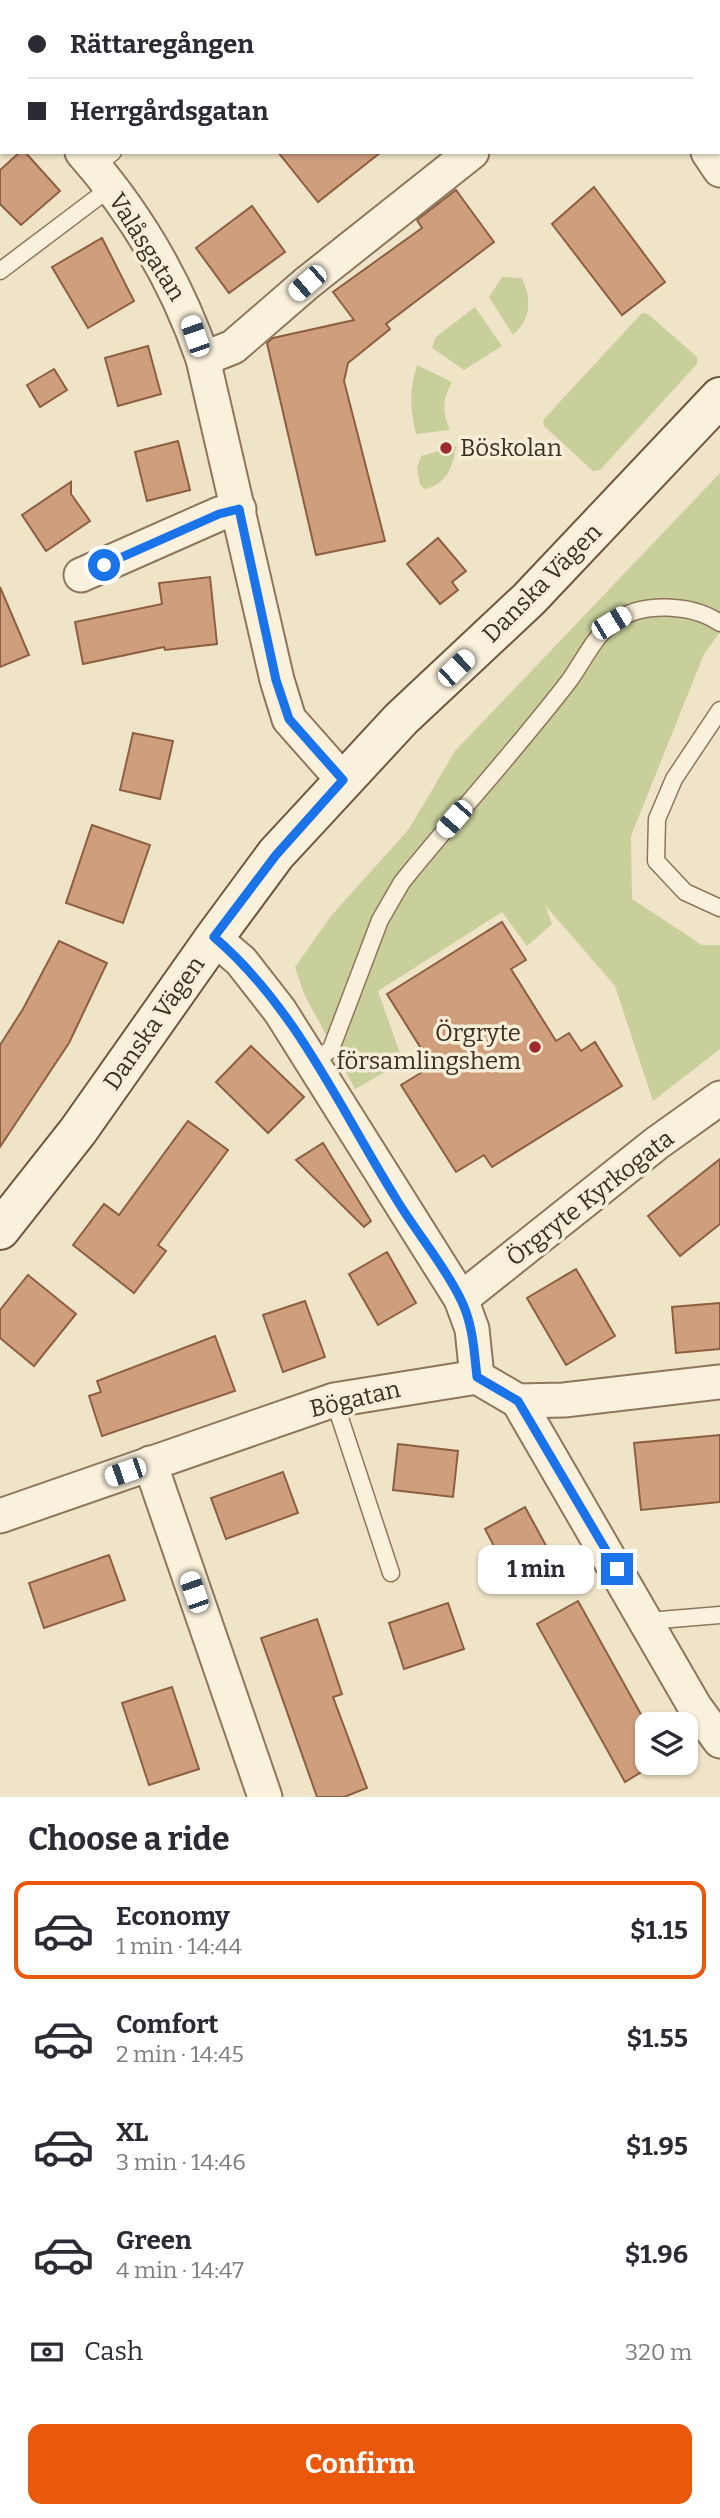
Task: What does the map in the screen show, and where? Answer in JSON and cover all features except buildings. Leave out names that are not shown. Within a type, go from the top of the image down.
[{"type":"street","points":[[203,359],[233,347],[307,283],[469,154]]},
{"type":"street","points":[[709,154],[720,170]]},
{"type":"street","name":"Valåsgatan","points":[[100,165],[177,291],[203,359],[276,680],[289,719],[343,780]]},
{"type":"street","name":"Danska Vägen","points":[[0,1230],[78,1130],[214,937],[276,855],[401,719],[529,599],[720,397]]},
{"type":"street","points":[[81,575],[219,514],[239,509]]},
{"type":"street","points":[[214,937],[257,978],[315,1061],[395,1198],[461,1299],[472,1329],[477,1377],[518,1401],[648,1621],[703,1703],[720,1741]]},
{"type":"street","name":"Örgryte Kyrkogata","points":[[461,1299],[657,1143],[720,1098]]},
{"type":"street","name":"Bögatan","points":[[0,1516],[334,1400],[477,1377]]},
{"type":"street","points":[[518,1401],[564,1400],[720,1382]]},
{"type":"street","points":[[150,1463],[265,1797]]},
{"type":"lane","points":[[0,271],[100,165]]},
{"type":"lane","points":[[315,1061],[331,1049],[380,920],[402,882],[569,680],[604,631],[625,615],[649,610],[689,609],[720,622]]},
{"type":"lane","points":[[720,710],[674,779],[657,819],[656,861],[685,892],[720,908]]},
{"type":"lane","points":[[334,1400],[391,1573]]},
{"type":"lane","points":[[648,1621],[720,1615]]},
{"type":"green space","points":[[502,277],[522,278],[527,294],[526,316],[513,335],[489,297]]},
{"type":"green space","points":[[475,307],[502,346],[464,370],[432,348],[436,337]]},
{"type":"green space","points":[[642,313],[648,314],[697,357],[697,364],[600,470],[593,471],[544,426],[543,420]]},
{"type":"green space","points":[[417,365],[452,382],[444,406],[450,430],[416,434],[411,399]]},
{"type":"green space","points":[[456,446],[451,467],[444,478],[433,487],[425,489],[420,485],[417,468],[421,456]]},
{"type":"green space","points":[[720,473],[720,632],[704,654],[631,836],[632,899],[702,945],[720,945],[720,1049],[653,1101],[615,986],[545,905],[552,924],[527,946],[502,912],[378,991],[403,1062],[355,1089],[304,994],[295,967],[331,916],[409,829],[455,751]]},
{"type":"place","name":"Böskolan","points":[[446,448]]},
{"type":"place","name":"Örgryte församlingshem","points":[[535,1047]]},
{"type":"route","points":[[104,565],[219,514],[239,509],[276,680],[289,719],[343,780],[276,855],[214,937],[257,978],[315,1061],[395,1198],[461,1299],[472,1329],[477,1377],[518,1401],[617,1569]]}]
